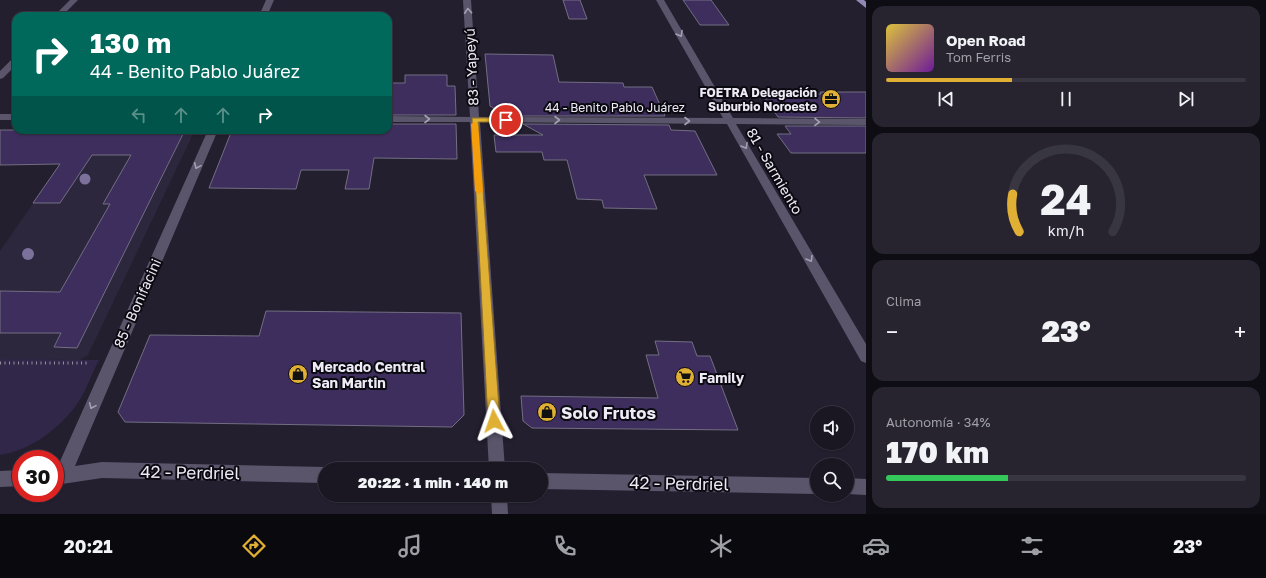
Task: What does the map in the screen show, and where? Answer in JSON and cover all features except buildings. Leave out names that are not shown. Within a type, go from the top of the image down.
[{"type":"main road","points":[[860,0],[866,6]]},
{"type":"street","points":[[62,12],[74,0]]},
{"type":"street","points":[[265,12],[270,0]]},
{"type":"street","name":"83 - Yapeyú","points":[[467,0],[497,462]]},
{"type":"street","name":"81 - Sarmiento","points":[[660,0],[866,357]]},
{"type":"street","points":[[0,76],[12,64]]},
{"type":"street","points":[[0,117],[12,117]]},
{"type":"street","name":"44 - Benito Pablo Juárez","points":[[392,119],[866,122]]},
{"type":"street","name":"85 - Bonifacini","points":[[64,463],[211,134]]},
{"type":"street","name":"42 - Perdriel","points":[[64,475],[102,470],[318,475]]},
{"type":"street","points":[[0,479],[12,478]]},
{"type":"street","name":"42 - Perdriel","points":[[548,481],[810,486]]},
{"type":"street","points":[[854,486],[866,487]]},
{"type":"street","points":[[499,502],[500,514]]},
{"type":"path","points":[[0,363],[90,364]]},
{"type":"shaded area","points":[[81,134],[193,134],[88,355],[80,360],[0,359],[0,251]]},
{"type":"shaded area","points":[[0,359],[99,360],[79,402],[60,424],[32,444],[18,450],[12,450],[11,453],[0,455]]},
{"type":"slow traffic","points":[[475,124],[479,191]]},
{"type":"place","name":"FOETRA Delegación Suburbio Noroeste","points":[[831,99]]},
{"type":"place","name":"Mercado Central San Martin","points":[[298,374]]},
{"type":"place","name":"Family","points":[[685,377]]},
{"type":"place","name":"Solo Frutos","points":[[547,412]]},
{"type":"route","points":[[494,421],[474,120],[506,120]]}]
